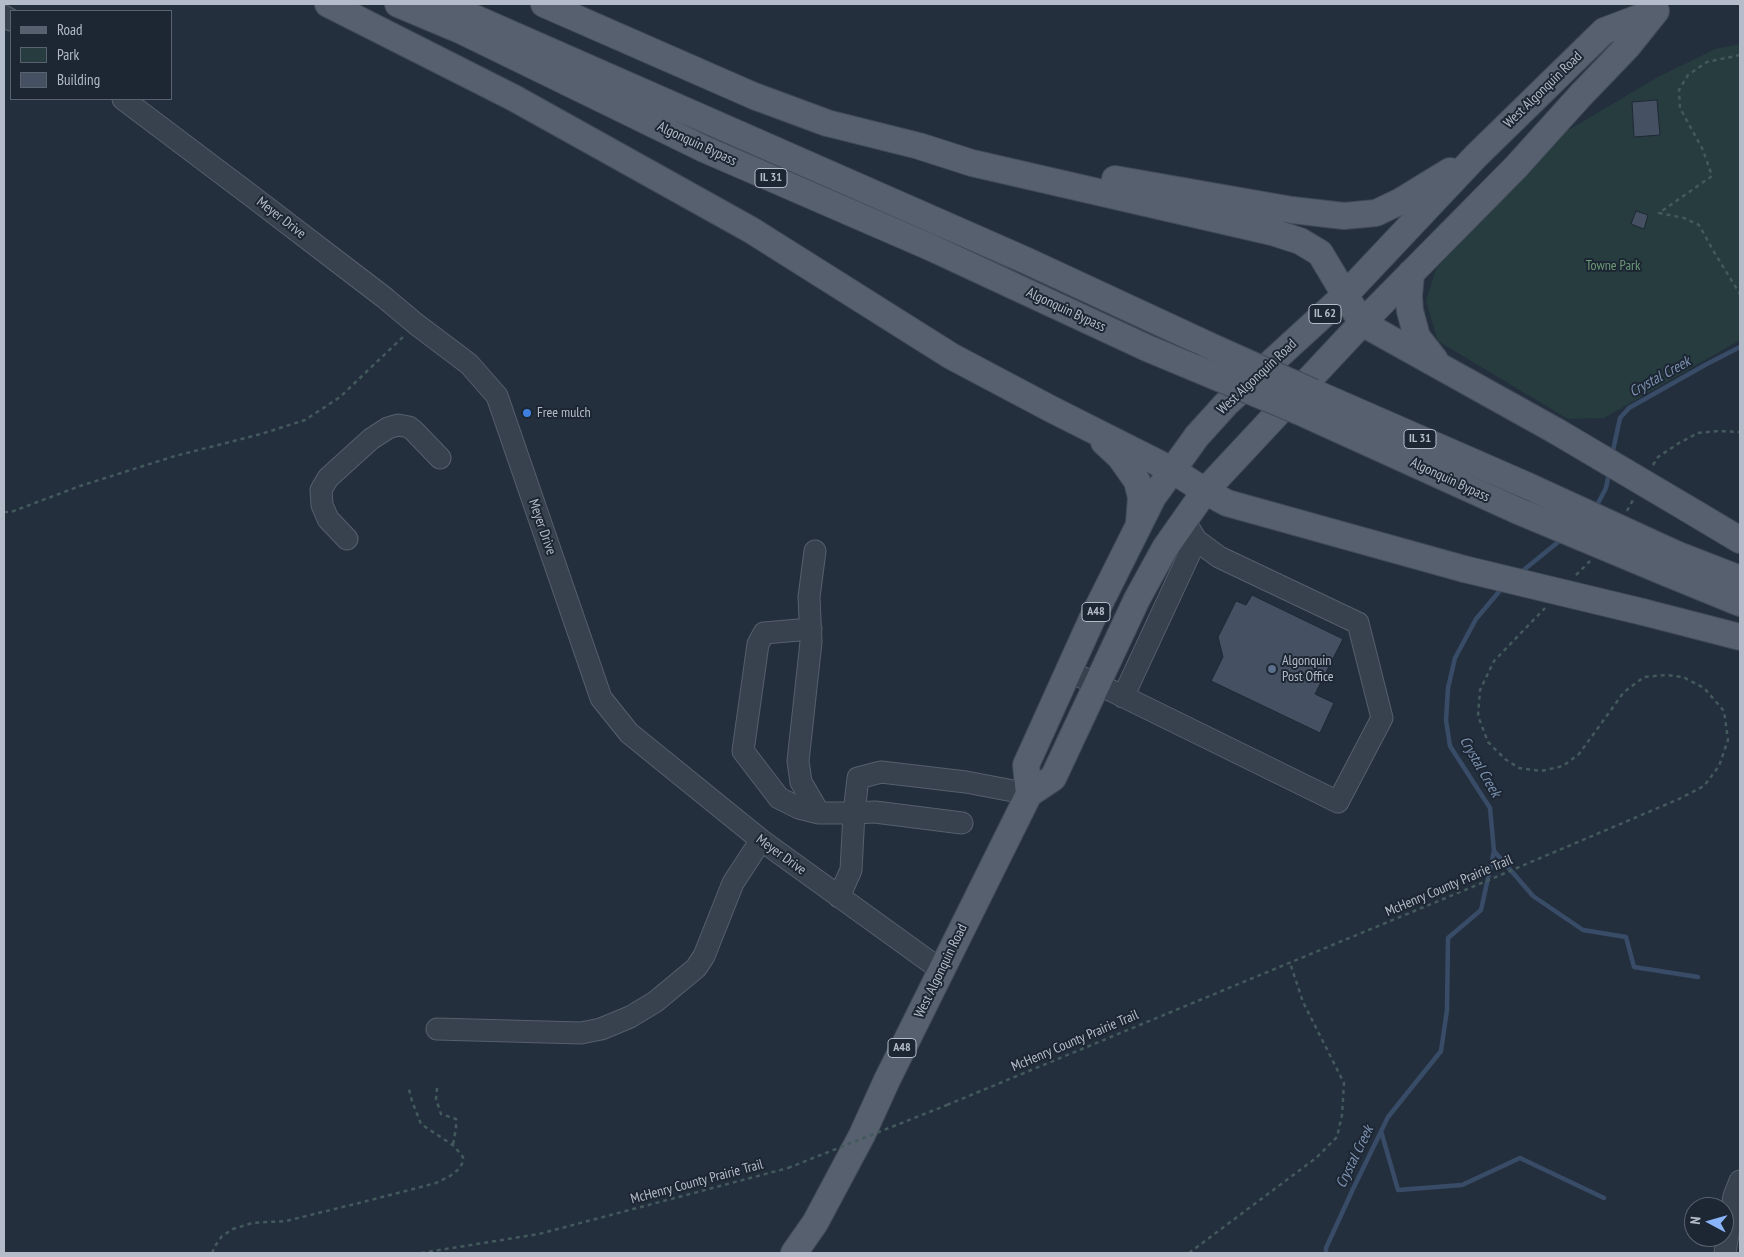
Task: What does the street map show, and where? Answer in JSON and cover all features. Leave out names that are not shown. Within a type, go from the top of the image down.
[{"type":"main road","points":[[328,4],[514,98],[751,230],[951,356],[1050,409],[1172,470],[1204,491],[1227,503],[1464,569],[1740,637]]},
{"type":"main road","name":"Algonquin Bypass","points":[[398,4],[460,30],[704,149],[932,248],[1147,348],[1306,402],[1528,486],[1740,603]]},
{"type":"main road","name":"Algonquin Bypass","points":[[443,4],[1016,256],[1164,325],[1306,402],[1516,510],[1672,564],[1740,579]]},
{"type":"main road","points":[[544,4],[754,96],[827,123],[972,162],[1272,232],[1300,241],[1320,253],[1362,323],[1556,432],[1740,540]]},
{"type":"main road","name":"West Algonquin Road","points":[[1029,794],[1026,765],[1068,671],[1153,497],[1197,436],[1226,404],[1345,295],[1476,156],[1604,31],[1661,8]]},
{"type":"main road","name":"West Algonquin Road","points":[[801,1251],[862,1135],[887,1080],[1029,794],[1053,778],[1140,593],[1165,548],[1190,530],[1204,491],[1362,323],[1516,167],[1661,8]]},
{"type":"main road","points":[[918,146],[971,151],[1026,163],[1226,198],[1344,216],[1376,213],[1476,156]]},
{"type":"main road","points":[[1411,274],[1410,311],[1416,337],[1440,366]]},
{"type":"main road","points":[[1084,425],[1120,457],[1137,482],[1140,497],[1138,527]]},
{"type":"street","name":"Meyer Drive","points":[[124,100],[469,364],[497,396],[601,698],[629,733],[761,840],[941,970]]},
{"type":"street","points":[[347,539],[328,519],[322,505],[321,490],[328,478],[370,439],[388,428],[398,425],[409,427],[440,458]]},
{"type":"street","points":[[1068,671],[1123,696],[1338,802],[1382,718],[1358,623],[1219,558],[1190,530],[1123,696]]},
{"type":"street","points":[[815,551],[809,597],[811,642],[798,761],[801,782],[819,813]]},
{"type":"street","points":[[811,629],[764,633],[758,644],[743,751],[779,798],[800,808],[819,813],[875,812],[962,823]]},
{"type":"street","points":[[839,897],[851,870],[858,778],[881,772],[966,782],[1029,794]]},
{"type":"street","points":[[436,1030],[581,1033],[601,1029],[630,1017],[655,1002],[696,968],[704,956],[733,884],[761,840]]},
{"type":"street","points":[[1725,1253],[1734,1196],[1740,1181]]},
{"type":"path","points":[[1740,55],[1707,62],[1688,76],[1679,90],[1680,108],[1703,150],[1712,176],[1659,213],[1684,218],[1698,225],[1740,294]]},
{"type":"path","points":[[4,512],[11,512],[80,486],[174,456],[261,434],[305,420],[340,397],[416,324]]},
{"type":"path","points":[[1653,465],[1658,457],[1698,433],[1718,431],[1740,432]]},
{"type":"path","points":[[1626,514],[1635,498]]},
{"type":"path","points":[[1570,582],[1591,560]]},
{"type":"path","name":"McHenry County Prairie Trail","points":[[421,1253],[540,1234],[788,1168],[947,1105],[1290,963],[1679,799],[1704,786],[1719,766],[1728,740],[1724,711],[1704,688],[1683,677],[1666,675],[1644,676],[1624,692],[1579,754],[1562,766],[1541,772],[1519,768],[1505,759],[1488,742],[1478,716],[1480,690],[1494,661],[1550,603]]},
{"type":"path","points":[[1189,1253],[1316,1158],[1337,1137],[1342,1115],[1344,1083],[1303,1002],[1290,963]]},
{"type":"path","points":[[212,1253],[214,1246],[222,1236],[233,1229],[252,1224],[286,1221],[436,1183],[459,1169],[463,1162],[463,1157],[453,1146],[422,1124],[408,1086]]},
{"type":"path","points":[[437,1088],[436,1099],[441,1114],[456,1119],[453,1146]]},
{"type":"green space","name":"Towne Park","points":[[1740,44],[1740,340],[1604,418],[1568,419],[1438,341],[1426,301],[1436,269],[1560,135],[1658,77],[1715,49]]},
{"type":"building","points":[[1657,100],[1660,135],[1634,137],[1632,102]]},
{"type":"building","points":[[1636,211],[1648,215],[1644,229],[1631,224]]},
{"type":"building","name":"Algonquin Post Office","points":[[1252,595],[1343,639],[1315,694],[1334,703],[1320,733],[1211,681],[1223,657],[1218,637],[1236,601],[1246,605]]},
{"type":"waterway","name":"Crystal Creek","points":[[1612,455],[1620,418],[1629,408],[1740,347]]},
{"type":"waterway","name":"Crystal Creek","points":[[1596,507],[1606,488],[1609,473]]},
{"type":"waterway","name":"Crystal Creek","points":[[1520,573],[1563,538]]},
{"type":"waterway","name":"Crystal Creek","points":[[1326,1253],[1326,1248],[1388,1117],[1441,1051],[1447,1010],[1448,938],[1481,910],[1494,851],[1490,808],[1450,746],[1446,720],[1448,688],[1455,658],[1476,619],[1503,587]]},
{"type":"waterway","points":[[1494,851],[1533,896],[1583,930],[1626,937],[1634,967],[1698,977]]},
{"type":"waterway","points":[[1381,1131],[1398,1190],[1462,1185],[1520,1158],[1604,1198]]},
{"type":"place","name":"Free mulch","points":[[527,413]]},
{"type":"place","name":"Algonquin Post Office","points":[[1272,669]]}]
